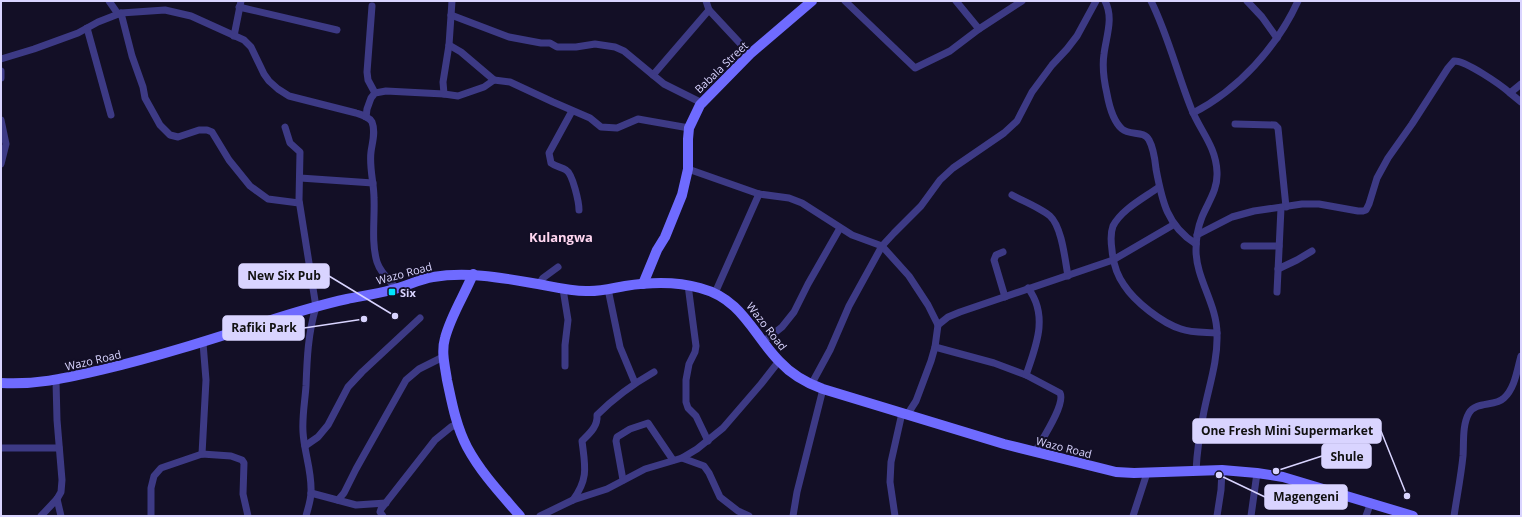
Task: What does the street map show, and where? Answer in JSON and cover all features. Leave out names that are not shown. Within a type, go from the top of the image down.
[{"type":"main road","name":"Babala Street","points":[[643,284],[674,217],[682,195],[688,169],[689,128],[702,103],[750,54],[812,1]]},
{"type":"main road","name":"Wazo Road","points":[[1,383],[16,384],[56,381],[145,360],[263,323],[346,299],[397,289],[430,277],[453,274],[474,274],[587,292],[643,284],[671,282],[715,293],[727,300],[745,317],[779,361],[797,377],[823,389],[957,430],[1035,452],[1116,472],[1147,473],[1222,470],[1258,473],[1283,477],[1371,502],[1413,516]]},
{"type":"main road","points":[[474,274],[451,319],[444,339],[443,357],[454,413],[466,446],[489,482],[520,516]]},
{"type":"street","points":[[109,1],[119,13],[143,87],[145,98],[160,125],[170,135],[178,137],[199,130],[207,130],[212,132],[229,160],[250,186],[268,199],[300,203]]},
{"type":"street","points":[[444,94],[443,82],[449,45],[452,1]]},
{"type":"street","points":[[706,1],[709,10],[750,54]]},
{"type":"street","points":[[845,1],[915,68],[950,51],[979,29],[1022,1]]},
{"type":"street","points":[[956,1],[979,29]]},
{"type":"street","points":[[812,385],[850,306],[882,246],[919,209],[940,180],[953,168],[1004,133],[1017,120],[1032,92],[1052,65],[1077,36],[1096,1]]},
{"type":"street","points":[[1105,1],[1110,15],[1103,55],[1104,76],[1107,96],[1113,115],[1127,132],[1142,134],[1149,138],[1154,153],[1159,187],[1165,209],[1178,231],[1196,244]]},
{"type":"street","points":[[1151,1],[1193,113],[1210,142],[1215,158],[1217,172],[1216,186],[1213,197],[1200,222],[1196,244],[1196,258],[1199,274],[1215,318],[1217,333],[1217,349],[1214,371],[1198,441],[1196,471]]},
{"type":"street","points":[[1247,1],[1262,17],[1277,38]]},
{"type":"street","points":[[1193,113],[1218,99],[1234,87],[1286,26],[1298,1]]},
{"type":"street","points":[[234,36],[240,4],[337,30]]},
{"type":"street","points":[[372,6],[367,72],[368,80],[375,93]]},
{"type":"street","points":[[1,59],[78,33],[119,13],[164,10],[191,16],[244,40],[251,47],[264,74],[278,89],[289,96],[366,117],[371,121],[373,127],[373,137],[370,153],[377,262],[381,270],[397,289]]},
{"type":"street","points":[[653,75],[709,10]]},
{"type":"street","points":[[450,15],[509,37],[541,43],[550,43],[557,47],[576,47],[595,44],[624,51],[664,84],[702,103]]},
{"type":"street","points":[[87,28],[111,115]]},
{"type":"street","points":[[449,45],[462,52],[494,80],[510,82],[590,118],[601,127],[617,128],[638,119],[689,128]]},
{"type":"street","points":[[1197,235],[1232,217],[1254,211],[1302,204],[1319,204],[1358,211],[1366,210],[1377,178],[1388,158],[1454,61],[1460,62],[1482,73],[1521,102]]},
{"type":"street","points":[[1,71],[1,78]]},
{"type":"street","points":[[366,117],[367,108],[375,93],[386,91],[458,96],[484,87],[494,80]]},
{"type":"street","points":[[1510,93],[1521,84]]},
{"type":"street","points":[[572,111],[549,153],[551,163],[570,173],[579,210]]},
{"type":"street","points":[[1,120],[6,144],[1,164]]},
{"type":"street","points":[[1235,124],[1275,125],[1278,128],[1284,207],[1279,246],[1277,292]]},
{"type":"street","points":[[285,127],[290,143],[300,152],[300,203],[316,308],[307,350],[303,431],[309,464],[311,493],[306,516]]},
{"type":"street","points":[[688,169],[759,194],[789,198],[802,203],[840,228],[864,240],[882,246],[909,276],[934,314],[938,325],[935,347],[924,382],[905,414],[891,462],[890,482],[895,516]]},
{"type":"street","points":[[300,178],[373,183]]},
{"type":"street","points":[[1159,187],[1120,216],[1113,227],[1111,240],[1113,260],[1123,284],[1133,296],[1164,321],[1181,329],[1217,333]]},
{"type":"street","points":[[715,293],[759,194]]},
{"type":"street","points":[[1012,195],[1047,214],[1053,220],[1059,232],[1068,276]]},
{"type":"street","points":[[938,325],[948,317],[1028,288],[1113,260],[1174,225]]},
{"type":"street","points":[[763,342],[782,327],[794,312],[840,228]]},
{"type":"street","points":[[1244,246],[1279,246]]},
{"type":"street","points":[[1278,269],[1312,251]]},
{"type":"street","points":[[1003,252],[996,255],[994,260],[1005,297]]},
{"type":"street","points":[[539,284],[543,278],[558,266]]},
{"type":"street","points":[[688,286],[696,346],[687,374],[686,402],[696,416],[708,441]]},
{"type":"street","points":[[1026,376],[1037,340],[1039,327],[1038,306],[1028,288]]},
{"type":"street","points":[[563,289],[568,320],[565,344],[565,366]]},
{"type":"street","points":[[608,289],[620,347],[635,383]]},
{"type":"street","points":[[305,446],[318,437],[328,425],[348,387],[420,318]]},
{"type":"street","points":[[202,454],[206,380],[203,343]]},
{"type":"street","points":[[935,347],[981,359],[1026,376],[1055,390],[1061,396],[1051,423],[1035,452]]},
{"type":"street","points":[[1454,516],[1465,426],[1468,414],[1474,408],[1500,401],[1505,397],[1516,378],[1521,356]]},
{"type":"street","points":[[338,500],[344,493],[406,380],[419,369],[443,357]]},
{"type":"street","points":[[540,516],[573,500],[606,489],[645,469],[682,458],[708,441],[723,428],[779,361]]},
{"type":"street","points":[[573,500],[580,490],[585,474],[586,466],[582,441],[591,432],[597,422],[597,415],[613,399],[635,383],[654,372]]},
{"type":"street","points":[[41,516],[57,499],[61,492],[62,480],[56,381]]},
{"type":"street","points":[[793,516],[797,492],[823,389]]},
{"type":"street","points":[[623,480],[616,440],[617,437],[630,428],[648,423],[673,460]]},
{"type":"street","points":[[383,516],[380,512],[386,503],[435,440],[450,427],[457,424]]},
{"type":"street","points":[[1,448],[59,448]]},
{"type":"street","points":[[151,516],[150,488],[154,476],[161,468],[202,454],[231,456],[242,460],[244,463],[243,494],[248,516]]},
{"type":"street","points":[[682,458],[704,466],[709,473],[720,497],[738,511],[749,516]]},
{"type":"street","points":[[1217,516],[1222,470]]},
{"type":"street","points":[[1133,516],[1147,473]]},
{"type":"street","points":[[1251,516],[1258,473]]},
{"type":"street","points":[[311,493],[356,505],[368,506],[386,503]]},
{"type":"street","points":[[57,499],[61,516]]},
{"type":"street","points":[[1366,516],[1371,502]]},
{"type":"place","name":"Six","points":[[392,292]]},
{"type":"place","name":"New Six Pub","points":[[395,316]]},
{"type":"place","name":"Rafiki Park","points":[[364,319]]},
{"type":"place","name":"Shule","points":[[1276,471]]},
{"type":"place","name":"Magengeni","points":[[1219,475]]},
{"type":"place","name":"One Fresh Mini Supermarket","points":[[1407,496]]},
{"type":"district","name":"Kulangwa","points":[[561,237]]}]
